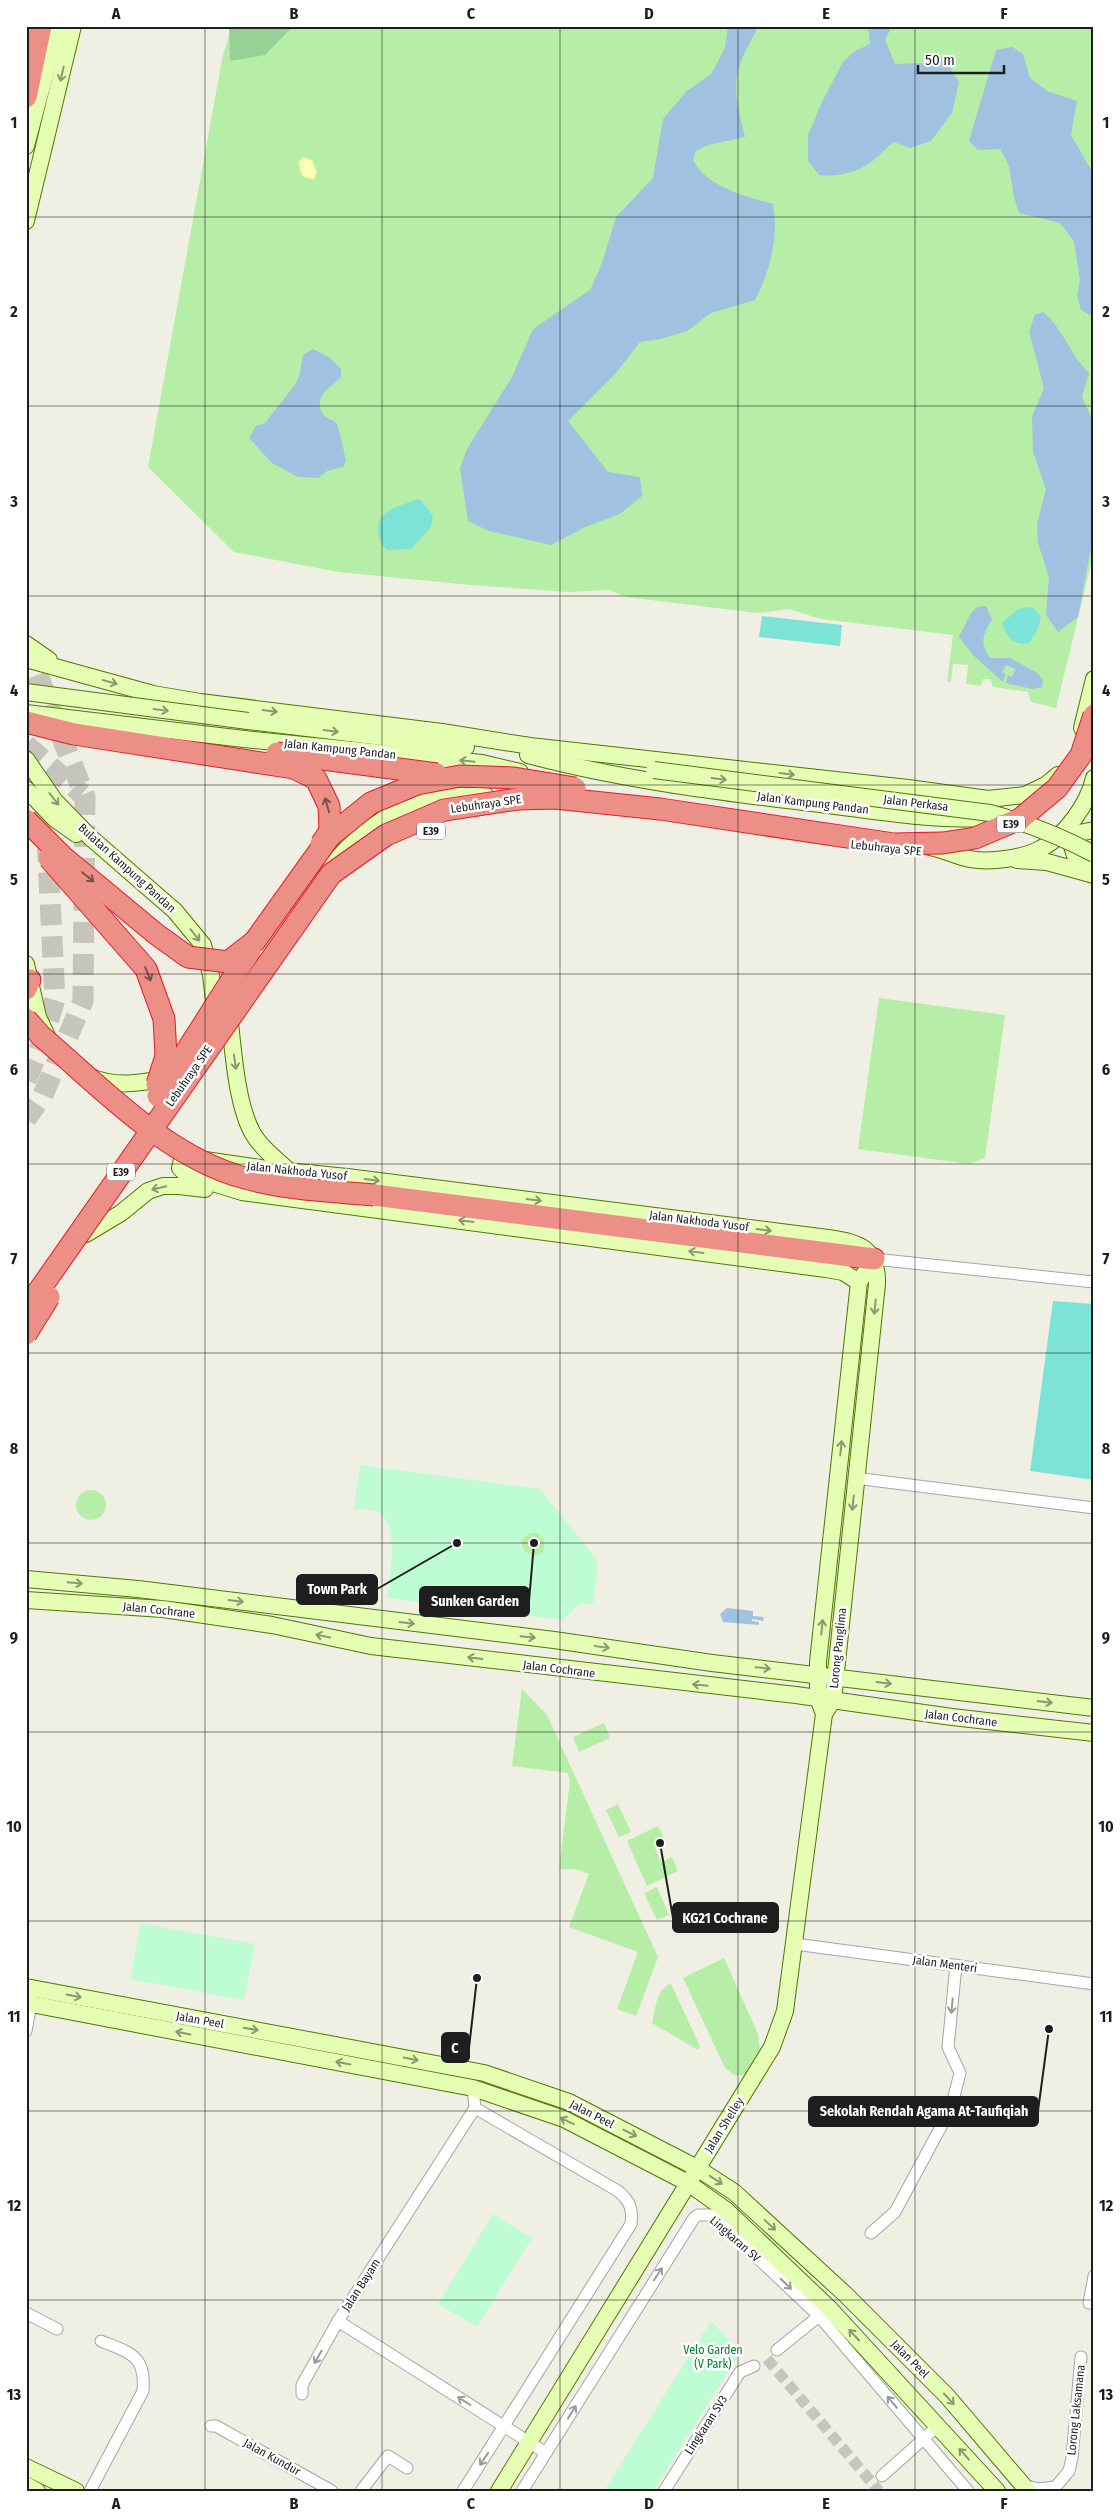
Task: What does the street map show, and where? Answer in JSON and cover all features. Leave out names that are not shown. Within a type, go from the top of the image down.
[{"type":"highway","points":[[26,97],[41,26]]},
{"type":"highway","name":"Lebuhraya SPE","points":[[26,1334],[133,1166],[338,884],[394,845],[450,824],[518,810],[554,809],[876,844],[959,841],[991,833],[1020,819],[1046,800],[1066,778],[1086,743],[1094,715]]},
{"type":"highway","points":[[76,720],[283,754],[449,776],[876,844]]},
{"type":"highway","points":[[26,722],[74,734],[294,768],[316,780],[330,806],[330,831],[255,943],[152,1106],[67,1248]]},
{"type":"highway","name":"Lebuhraya SPE","points":[[26,1309],[331,874],[386,835],[444,810],[518,799],[555,798],[660,809],[876,844],[914,852],[950,850],[1000,836],[1031,819],[1060,796],[1078,775],[1085,751]]},
{"type":"highway","points":[[26,820],[62,856],[156,934],[188,957],[228,962],[255,941],[330,836],[371,803],[417,784],[460,776],[514,778],[876,844]]},
{"type":"highway","points":[[26,831],[146,969],[164,1019],[166,1056],[133,1166]]},
{"type":"highway","points":[[26,1019],[41,1036],[166,1142]]},
{"type":"highway","points":[[26,1042],[98,1100],[201,1162],[243,1178],[279,1186],[374,1195],[874,1259]]},
{"type":"highway","points":[[26,1317],[133,1166],[205,1049]]},
{"type":"main road","points":[[26,42],[30,26]]},
{"type":"street","points":[[26,146],[58,26]]},
{"type":"street","points":[[26,221],[73,26]]},
{"type":"street","points":[[26,644],[63,670]]},
{"type":"street","name":"Jalan Kampung Pandan","points":[[26,659],[167,697],[442,732],[529,751],[582,759]]},
{"type":"street","name":"Jalan Kampung Pandan","points":[[529,751],[570,766],[710,790],[902,814],[980,818],[1014,810],[1036,799],[1085,751],[1094,678]]},
{"type":"street","name":"Jalan Kampung Pandan","points":[[26,692],[248,721],[925,790],[988,800],[1013,798],[1036,791],[1056,778],[1085,751]]},
{"type":"street","name":"Jalan Kampung Pandan","points":[[26,713],[244,739],[482,763],[529,774],[649,810]]},
{"type":"street","name":"Bulatan Kampung Pandan","points":[[26,759],[55,801],[91,838],[175,911],[203,945],[215,996],[215,1019],[205,1049],[187,1066],[169,1078],[136,1084],[101,1081],[72,1067],[51,1044],[38,1017],[27,977]]},
{"type":"street","name":"Jalan Perkasa","points":[[582,759],[990,813],[1022,821],[1060,836],[1094,854]]},
{"type":"street","points":[[1093,781],[1094,810]]},
{"type":"street","name":"Jalan Kampung Pandan","points":[[205,1049],[330,868],[350,844],[362,834],[408,806],[428,799],[446,796],[536,795],[809,828],[903,842],[946,851],[970,859],[992,861],[1042,849],[1051,842],[1082,806],[1093,781]]},
{"type":"street","points":[[26,789],[55,819],[135,876]]},
{"type":"street","points":[[1093,874],[1076,859],[1072,846],[1079,833],[1094,830]]},
{"type":"street","points":[[1004,859],[1047,862],[1093,874]]},
{"type":"street","points":[[229,1014],[244,1110],[252,1131],[262,1146],[289,1171]]},
{"type":"street","name":"Jalan Nakhoda Yusof","points":[[856,1279],[843,1272],[826,1269],[242,1192],[187,1175],[180,1168],[182,1160],[191,1158],[846,1240],[864,1247],[874,1259]]},
{"type":"street","points":[[343,1204],[332,1197],[332,1185],[337,1179],[346,1176]]},
{"type":"street","points":[[86,1234],[121,1212],[148,1191],[163,1186],[242,1192]]},
{"type":"street","points":[[856,1279],[874,1259],[1094,1282]]},
{"type":"street","name":"Lorong Panglima","points":[[825,1704],[835,1677],[877,1284],[878,1270],[874,1259]]},
{"type":"street","name":"Lorong Panglima","points":[[825,1704],[818,1676],[856,1279]]},
{"type":"street","points":[[855,1478],[1094,1508]]},
{"type":"street","name":"Jalan Cochrane","points":[[26,1579],[138,1589],[554,1640],[818,1676],[1094,1708]]},
{"type":"street","name":"Jalan Cochrane","points":[[26,1600],[163,1609],[272,1625],[371,1646],[825,1704],[1094,1733]]},
{"type":"street","name":"Jalan Shelley","points":[[499,2491],[772,2047],[785,2011],[825,1704]]},
{"type":"street","name":"Jalan Menteri","points":[[795,1944],[1094,1984]]},
{"type":"street","points":[[871,2233],[895,2212],[952,2108],[960,2073],[948,2047],[956,1966]]},
{"type":"street","points":[[26,2031],[29,1996]]},
{"type":"street","name":"Jalan Peel","points":[[29,1996],[484,2073],[569,2102],[697,2168],[734,2192],[793,2246],[947,2396],[1025,2488]]},
{"type":"street","name":"Jalan Peel","points":[[29,1996],[473,2088],[564,2119],[688,2183],[743,2224],[779,2259],[824,2312],[939,2426],[997,2491]]},
{"type":"street","points":[[463,2491],[631,2224],[631,2205],[618,2191],[475,2108],[473,2088]]},
{"type":"street","name":"Jalan Bayam","points":[[475,2108],[338,2321],[546,2453]]},
{"type":"street","points":[[674,2205],[686,2200],[700,2198],[713,2200]]},
{"type":"street","name":"Lingkaran SV","points":[[522,2491],[658,2273],[694,2218],[698,2215],[712,2216],[824,2312],[924,2439],[968,2491]]},
{"type":"street","points":[[779,2259],[793,2246]]},
{"type":"street","points":[[1089,2303],[1094,2276]]},
{"type":"street","points":[[777,2350],[824,2312]]},
{"type":"street","points":[[26,2313],[57,2329]]},
{"type":"street","points":[[302,2394],[302,2385],[338,2321]]},
{"type":"street","points":[[90,2491],[143,2391],[144,2382],[140,2362],[130,2354],[101,2341]]},
{"type":"street","name":"Lorong Laksamana","points":[[1025,2488],[1054,2490],[1069,2471],[1072,2458],[1081,2358]]},
{"type":"street","name":"Lingkaran SV3","points":[[664,2491],[740,2372],[754,2366]]},
{"type":"street","name":"Jalan Kundur","points":[[211,2426],[216,2426],[332,2491]]},
{"type":"street","points":[[882,2476],[939,2426]]},
{"type":"street","points":[[361,2491],[388,2456],[407,2468]]},
{"type":"street","points":[[26,2468],[76,2491]]},
{"type":"shaded area","points":[[229,26],[293,26],[265,55],[230,61]]},
{"type":"shaded area","points":[[233,26],[1094,26],[1094,552],[1056,708],[1031,702],[1028,692],[993,687],[990,679],[983,679],[981,686],[966,684],[968,665],[953,664],[951,682],[947,682],[953,635],[821,619],[789,609],[758,613],[626,597],[610,590],[568,592],[338,572],[234,552],[148,467],[223,54]]},
{"type":"shaded area","points":[[728,26],[757,26],[740,65],[736,85],[745,137],[708,145],[696,151],[693,160],[699,169],[717,184],[728,190],[773,204],[775,229],[772,254],[755,300],[711,313],[687,331],[661,339],[640,342],[616,373],[568,421],[608,472],[640,477],[642,496],[620,514],[585,527],[551,545],[489,531],[468,521],[460,468],[467,449],[512,377],[533,329],[590,290],[601,266],[616,217],[653,178],[663,119],[687,91],[711,74],[725,48]]},
{"type":"shaded area","points":[[868,26],[892,26],[885,40],[895,64],[922,63],[943,57],[959,82],[952,113],[931,141],[910,148],[894,142],[864,167],[842,174],[819,175],[808,161],[808,135],[823,100],[843,62],[855,51],[870,44]]},
{"type":"shaded area","points":[[1012,47],[1023,54],[1030,78],[1047,91],[1077,101],[1071,135],[1094,175],[1094,317],[1081,310],[1077,296],[1080,280],[1074,241],[1060,223],[1019,213],[1014,197],[1009,166],[1000,149],[978,150],[969,141],[996,50]]},
{"type":"shaded area","points":[[1043,312],[1050,318],[1082,366],[1089,373],[1082,397],[1094,423],[1094,532],[1078,617],[1058,632],[1046,615],[1049,577],[1038,543],[1037,524],[1046,489],[1033,452],[1032,416],[1044,388],[1029,331],[1035,315]]},
{"type":"shaded area","points":[[313,349],[329,357],[341,369],[341,377],[321,397],[320,408],[326,417],[336,423],[346,461],[343,467],[327,471],[318,478],[298,477],[272,463],[249,438],[256,426],[265,423],[294,386],[299,377],[303,355]]},
{"type":"shaded area","points":[[417,499],[421,500],[433,516],[431,527],[411,549],[387,550],[379,536],[378,527],[383,515]]},
{"type":"shaded area","points":[[986,606],[992,620],[984,634],[985,647],[990,658],[1010,658],[1036,672],[1043,680],[1042,687],[1032,689],[1006,683],[1008,675],[1012,677],[1015,669],[1006,665],[1002,672],[1006,674],[1003,682],[973,655],[959,637],[971,613],[977,607]]},
{"type":"shaded area","points":[[1025,607],[1034,608],[1041,617],[1039,627],[1029,643],[1024,644],[1011,639],[1002,623],[1018,609]]},
{"type":"shaded area","points":[[762,616],[842,625],[840,646],[759,637]]},
{"type":"shaded area","points":[[879,998],[1005,1015],[985,1158],[969,1164],[858,1149]]},
{"type":"shaded area","points":[[1053,1301],[1094,1304],[1094,1480],[1030,1471]]},
{"type":"shaded area","points":[[91,1490],[97,1491],[105,1499],[105,1511],[97,1519],[91,1520],[85,1519],[77,1511],[76,1505],[77,1499],[85,1491]]},
{"type":"shaded area","points":[[534,1532],[539,1533],[545,1539],[545,1549],[539,1555],[534,1556],[529,1555],[523,1549],[522,1544],[523,1539],[529,1533]]},
{"type":"shaded area","points":[[727,1608],[753,1611],[753,1616],[764,1617],[763,1621],[752,1619],[752,1621],[759,1622],[759,1625],[723,1622],[720,1614]]},
{"type":"shaded area","points":[[522,1689],[547,1715],[658,1957],[636,2016],[617,2009],[638,1952],[569,1927],[589,1874],[575,1869],[559,1869],[570,1781],[568,1773],[512,1766]]},
{"type":"shaded area","points":[[604,1723],[610,1738],[579,1752],[573,1737]]},
{"type":"shaded area","points":[[618,1804],[631,1832],[619,1837],[606,1810]]},
{"type":"shaded area","points":[[658,1826],[666,1842],[655,1848],[661,1862],[672,1857],[678,1871],[647,1886],[627,1841]]},
{"type":"shaded area","points":[[657,1887],[669,1915],[657,1920],[644,1893]]},
{"type":"shaded area","points":[[724,1958],[758,2034],[760,2050],[746,2074],[736,2076],[725,2068],[683,1978]]},
{"type":"shaded area","points":[[671,1984],[700,2046],[698,2050],[652,2023],[660,1994],[666,1986]]},
{"type":"sand","points":[[303,157],[312,160],[317,172],[314,179],[305,177],[302,174],[298,162]]},
{"type":"green space","points":[[360,1465],[540,1489],[598,1561],[593,1604],[580,1603],[563,1620],[387,1598],[392,1551],[389,1527],[384,1518],[377,1512],[354,1509]],"holes":[[[531,1533],[538,1533],[545,1542],[543,1552],[536,1556],[525,1552],[521,1545],[524,1537]]]},
{"type":"green space","points":[[141,1923],[255,1944],[244,2000],[130,1979]]},
{"type":"green space","points":[[493,2214],[532,2238],[477,2327],[438,2304]]},
{"type":"green space","name":"Velo Garden (V Park)","points":[[711,2321],[740,2353],[653,2491],[604,2491]]},
{"type":"tunnel","points":[[26,645],[85,797],[83,1001],[43,1095],[26,1119]]},
{"type":"tunnel","points":[[26,745],[82,794]]},
{"type":"tunnel","points":[[26,1080],[41,1045],[55,999],[45,800],[42,794]]},
{"type":"tunnel","points":[[767,2359],[879,2491]]},
{"type":"place","name":"Town Park","points":[[457,1543]]},
{"type":"place","name":"Sunken Garden","points":[[534,1543]]},
{"type":"place","name":"KG21 Cochrane","points":[[660,1843]]},
{"type":"place","name":"C","points":[[477,1978]]},
{"type":"place","name":"Sekolah Rendah Agama At-Taufiqiah","points":[[1049,2029]]}]
